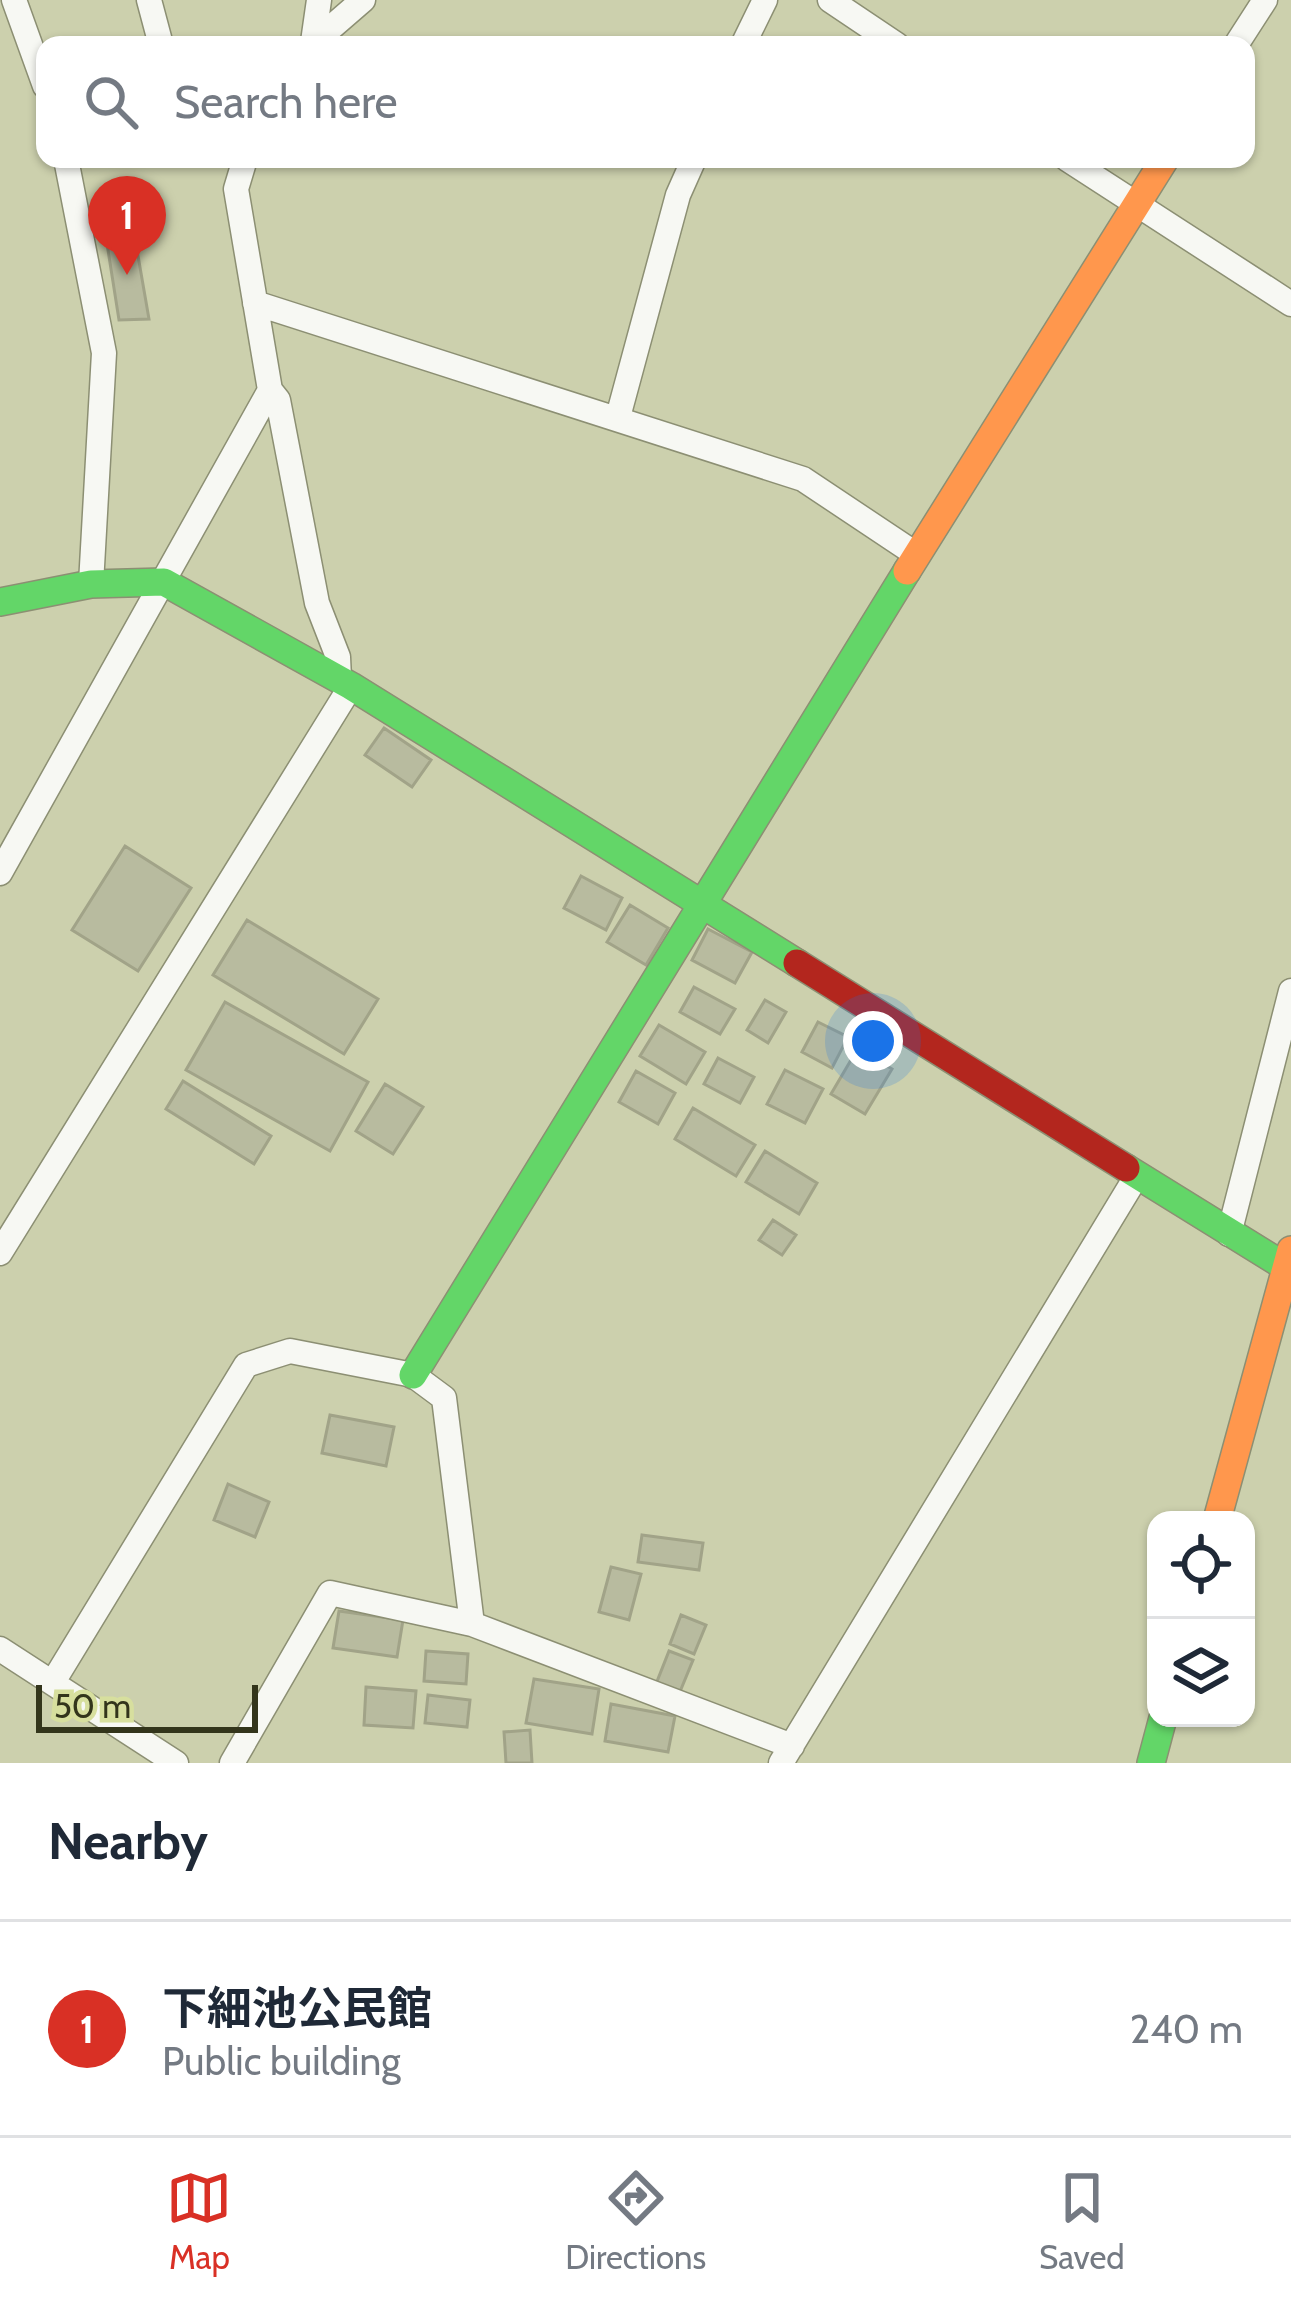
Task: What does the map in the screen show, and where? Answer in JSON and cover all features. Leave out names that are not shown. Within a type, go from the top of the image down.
[{"type":"street","points":[[14,0],[36,61]]},
{"type":"street","points":[[149,0],[159,36]]},
{"type":"street","points":[[313,36],[319,0]]},
{"type":"street","points":[[321,36],[363,0]]},
{"type":"street","points":[[747,36],[765,0]]},
{"type":"street","points":[[830,0],[884,36]]},
{"type":"street","points":[[1242,36],[1264,0]]},
{"type":"street","points":[[69,168],[104,353],[92,584]]},
{"type":"street","points":[[0,1252],[345,682],[317,603],[278,400],[270,390],[243,254],[235,168]]},
{"type":"street","points":[[618,417],[678,195],[690,168]]},
{"type":"street","points":[[1080,168],[1291,304]]},
{"type":"street","points":[[413,1376],[698,904],[1160,168]]},
{"type":"street","points":[[255,303],[803,479],[917,555]]},
{"type":"street","points":[[0,873],[270,390]]},
{"type":"street","points":[[0,602],[92,584],[164,582],[345,682],[1229,1234],[1288,1258],[1219,1511]]},
{"type":"street","points":[[1229,1234],[1291,991]]},
{"type":"street","points":[[232,1763],[330,1593],[472,1624],[786,1755],[1136,1177]]},
{"type":"street","points":[[53,1682],[246,1365],[290,1351],[413,1376],[444,1398],[472,1624]]},
{"type":"street","points":[[0,1649],[176,1763]]},
{"type":"street","points":[[1151,1763],[1161,1727]]},
{"type":"building","points":[[133,227],[149,319],[119,320],[105,231]]},
{"type":"building","points":[[384,728],[431,760],[412,787],[365,755]]},
{"type":"building","points":[[125,846],[191,888],[138,971],[72,930]]},
{"type":"building","points":[[581,876],[622,898],[606,930],[564,908]]},
{"type":"building","points":[[630,905],[668,928],[646,965],[607,942]]},
{"type":"building","points":[[247,920],[378,999],[344,1054],[213,975]]},
{"type":"building","points":[[708,929],[752,952],[735,983],[692,960]]},
{"type":"building","points":[[694,987],[735,1009],[720,1034],[680,1012]]},
{"type":"building","points":[[765,1000],[786,1012],[768,1043],[747,1030]]},
{"type":"building","points":[[225,1002],[368,1082],[330,1151],[186,1070]]},
{"type":"building","points":[[818,1022],[848,1037],[832,1068],[802,1052]]},
{"type":"building","points":[[659,1025],[705,1052],[686,1084],[640,1056]]},
{"type":"building","points":[[858,1048],[892,1069],[865,1114],[831,1094]]},
{"type":"building","points":[[718,1058],[754,1077],[740,1103],[704,1084]]},
{"type":"building","points":[[785,1070],[823,1089],[805,1123],[767,1104]]},
{"type":"building","points":[[636,1071],[675,1093],[658,1124],[619,1102]]},
{"type":"building","points":[[183,1081],[271,1136],[254,1164],[166,1109]]},
{"type":"building","points":[[385,1084],[423,1107],[393,1154],[356,1131]]},
{"type":"building","points":[[693,1108],[755,1145],[736,1176],[675,1139]]},
{"type":"building","points":[[765,1151],[817,1183],[799,1214],[746,1182]]},
{"type":"building","points":[[773,1220],[796,1235],[782,1255],[759,1240]]},
{"type":"building","points":[[330,1415],[394,1427],[386,1466],[322,1453]]},
{"type":"building","points":[[228,1484],[269,1502],[255,1537],[214,1520]]},
{"type":"building","points":[[642,1535],[703,1543],[699,1570],[638,1562]]},
{"type":"building","points":[[611,1567],[641,1574],[629,1620],[599,1612]]},
{"type":"building","points":[[339,1611],[403,1620],[397,1657],[333,1648]]},
{"type":"building","points":[[681,1615],[706,1625],[694,1654],[670,1644]]},
{"type":"building","points":[[426,1651],[468,1654],[466,1684],[424,1681]]},
{"type":"building","points":[[669,1651],[693,1660],[679,1694],[656,1684]]},
{"type":"building","points":[[534,1679],[599,1689],[592,1734],[526,1723]]},
{"type":"building","points":[[366,1687],[416,1691],[413,1728],[364,1725]]},
{"type":"building","points":[[428,1695],[470,1700],[467,1727],[425,1723]]},
{"type":"building","points":[[611,1704],[675,1716],[668,1752],[605,1741]]},
{"type":"building","points":[[530,1730],[532,1763],[506,1763],[504,1732]]},
{"type":"traffic: fast","points":[[413,1375],[907,571]]},
{"type":"traffic: fast","points":[[0,602],[91,584],[164,582],[351,686],[797,963]]},
{"type":"traffic: fast","points":[[1126,1168],[1286,1267]]},
{"type":"traffic: fast","points":[[1151,1763],[1161,1727]]},
{"type":"traffic: slow","points":[[907,571],[1159,168]]},
{"type":"traffic: slow","points":[[1219,1511],[1291,1250]]},
{"type":"traffic: jam","points":[[797,963],[1126,1168]]},
{"type":"place","name":"下細池公民館","points":[[127,275]]}]
